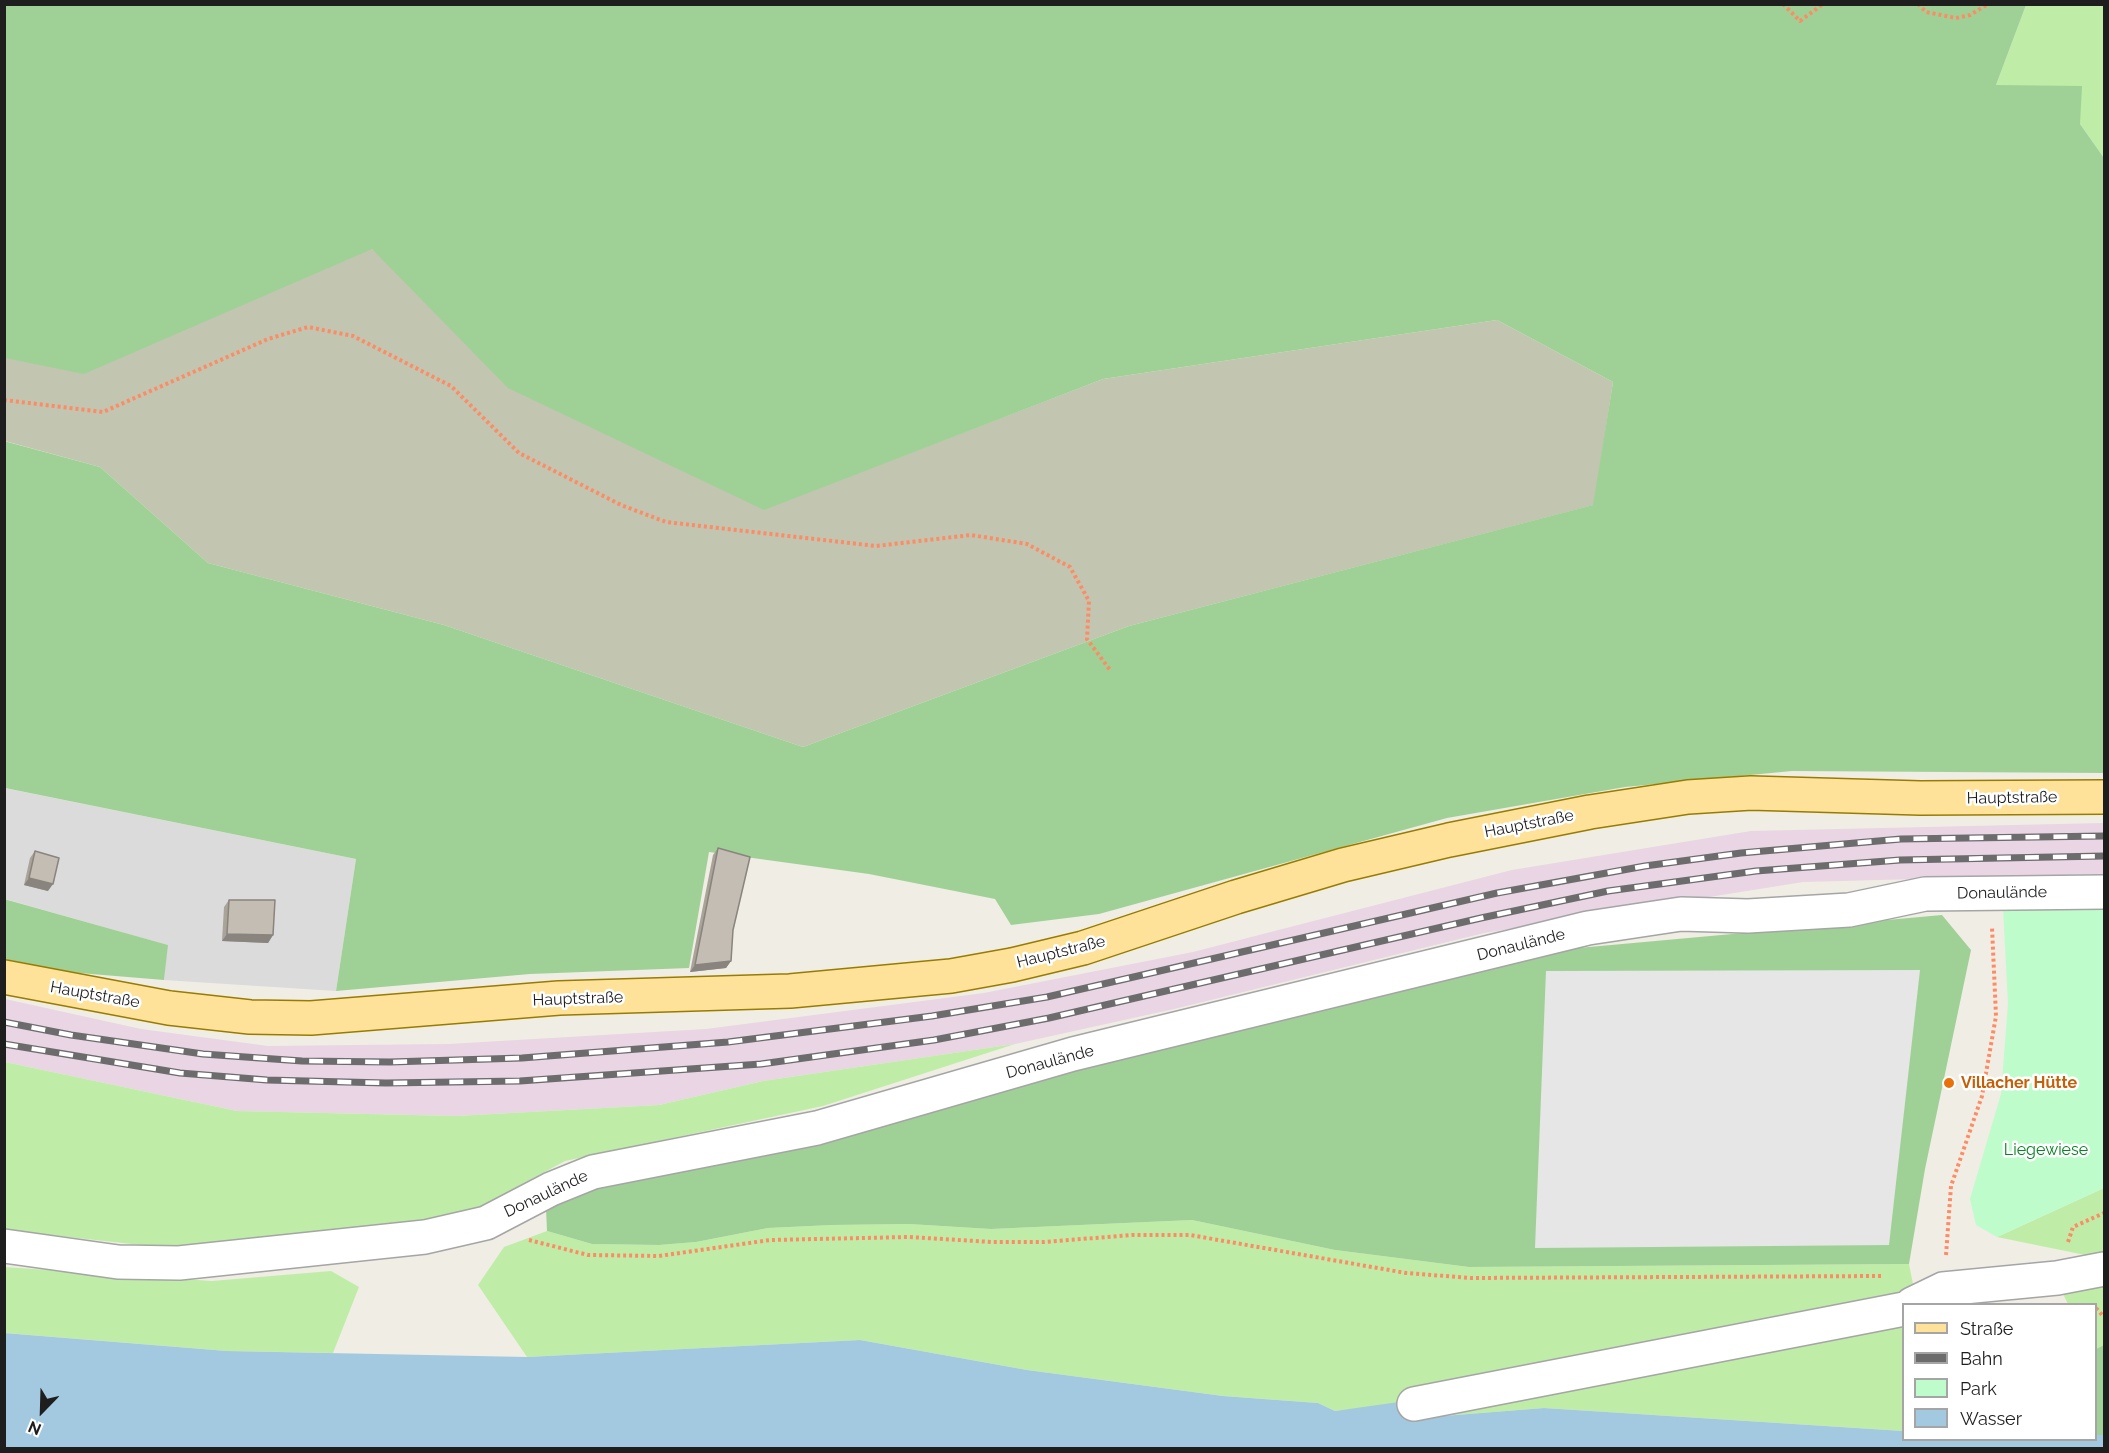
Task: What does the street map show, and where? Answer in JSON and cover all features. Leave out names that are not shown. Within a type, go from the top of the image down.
[{"type":"main road","name":"Hauptstraße","points":[[4,977],[169,1008],[250,1017],[311,1018],[559,998],[789,992],[951,976],[1012,965],[1083,948],[1236,897],[1343,865],[1449,840],[1590,812],[1677,799],[1750,793],[1931,798],[2104,796]]},
{"type":"street","name":"Donaulände","points":[[4,1246],[117,1262],[179,1263],[425,1237],[486,1223],[550,1189],[593,1172],[817,1128],[1073,1054],[1588,928],[1681,914],[1748,916],[1849,910],[1924,894],[2104,892]]},
{"type":"street","points":[[1916,1303],[1943,1289],[2057,1278],[2104,1269]]},
{"type":"street","points":[[1414,1404],[1902,1309]]},
{"type":"path","points":[[1783,4],[1800,21],[1823,4]]},
{"type":"path","points":[[1918,4],[1926,12],[1956,18],[1970,15],[1988,4]]},
{"type":"path","points":[[4,400],[103,412],[268,339],[308,327],[353,336],[452,386],[519,453],[621,505],[666,522],[876,546],[971,535],[1027,544],[1070,567],[1089,601],[1087,639],[1110,670]]},
{"type":"path","points":[[1943,1289],[1951,1186],[1982,1096],[1996,1016],[1991,893]]},
{"type":"path","points":[[486,1223],[544,1246],[588,1255],[659,1256],[770,1240],[909,1237],[1002,1242],[1190,1234],[1406,1274],[1460,1277],[1886,1276]]},
{"type":"shaded area","points":[[4,5],[764,509],[1103,379],[1497,320],[1613,382],[1594,505],[1129,626],[803,747],[444,625],[208,563],[100,467],[5,441]]},
{"type":"shaded area","points":[[4,788],[356,859],[336,991],[164,980],[167,945],[5,899]]},
{"type":"shaded area","points":[[2104,823],[2104,874],[1803,882],[1484,933],[1174,1009],[1015,1044],[763,1081],[659,1105],[456,1116],[237,1111],[5,1062],[5,999],[141,1029],[268,1046],[449,1044],[706,1029],[984,993],[1193,952],[1512,870],[1751,831]]},
{"type":"shaded area","points":[[1920,970],[1889,1245],[1535,1248],[1546,971]]},
{"type":"green space","points":[[5,5],[2026,5],[1996,85],[2082,86],[2080,124],[2104,158],[2104,773],[1792,771],[1625,787],[1447,818],[1099,914],[1011,925],[995,899],[869,874],[709,852],[689,968],[530,974],[336,991],[356,859],[5,788],[4,441],[100,467],[208,563],[444,625],[803,747],[1129,626],[1593,505],[1613,382],[1497,320],[1103,379],[764,510],[508,388],[372,249],[84,374],[5,358]]},
{"type":"green space","points":[[2026,5],[2104,5],[2104,158],[2080,124],[1996,85]]},
{"type":"green space","points":[[4,899],[168,945],[164,980],[67,972],[5,959]]},
{"type":"green space","name":"Liegewiese","points":[[2104,905],[2104,1188],[1997,1237],[1976,1225],[1970,1199],[2001,1094],[2008,1004],[2003,907]]},
{"type":"green space","points":[[1942,915],[1971,950],[1925,1169],[1909,1264],[1469,1267],[1335,1250],[1192,1220],[991,1229],[909,1224],[768,1228],[696,1242],[659,1245],[592,1244],[547,1231],[546,1209],[596,1185],[1556,950]]},
{"type":"green space","points":[[1015,1044],[823,1106],[565,1161],[463,1216],[177,1249],[5,1230],[5,1062],[237,1111],[456,1116],[659,1105],[763,1081]]},
{"type":"green space","points":[[2104,1188],[2104,1254],[2090,1256],[1997,1237]]},
{"type":"green space","points":[[1192,1220],[1335,1250],[1469,1267],[1909,1264],[1917,1303],[1902,1303],[1902,1431],[1544,1408],[1418,1418],[1352,1409],[1335,1411],[1318,1403],[1223,1396],[1027,1370],[860,1340],[527,1357],[478,1285],[504,1247],[547,1231],[592,1244],[659,1245],[696,1242],[768,1228],[909,1224],[991,1229]]},
{"type":"green space","points":[[4,1267],[212,1281],[331,1271],[359,1287],[333,1353],[227,1351],[5,1333]]},
{"type":"green space","points":[[2104,1284],[2104,1345],[2097,1348],[2097,1303],[2068,1303],[2062,1292]]},
{"type":"green space","points":[[2104,1345],[2104,1435],[2097,1435],[2097,1348]]},
{"type":"water","points":[[4,1333],[227,1351],[527,1357],[860,1340],[1027,1370],[1223,1396],[1318,1403],[1335,1411],[1413,1400],[1418,1418],[1544,1408],[1902,1431],[1902,1441],[2097,1441],[2097,1435],[2104,1435],[2104,1448],[5,1448]]},
{"type":"building","points":[[718,848],[750,857],[733,930],[731,961],[695,965]]},
{"type":"building","points":[[35,851],[59,858],[53,884],[29,878]]},
{"type":"building","points":[[229,900],[275,900],[273,935],[227,934]]},
{"type":"railway","points":[[4,1022],[71,1035],[203,1054],[302,1061],[390,1062],[522,1058],[728,1042],[932,1016],[1047,997],[1497,893],[1645,866],[1741,853],[1901,839],[2104,836]]},
{"type":"railway","points":[[4,1044],[180,1073],[267,1080],[386,1083],[520,1081],[761,1064],[934,1040],[1049,1018],[1481,918],[1608,891],[1756,871],[1900,860],[2104,856]]},
{"type":"place","name":"Villacher Hütte","points":[[1949,1083]]}]
